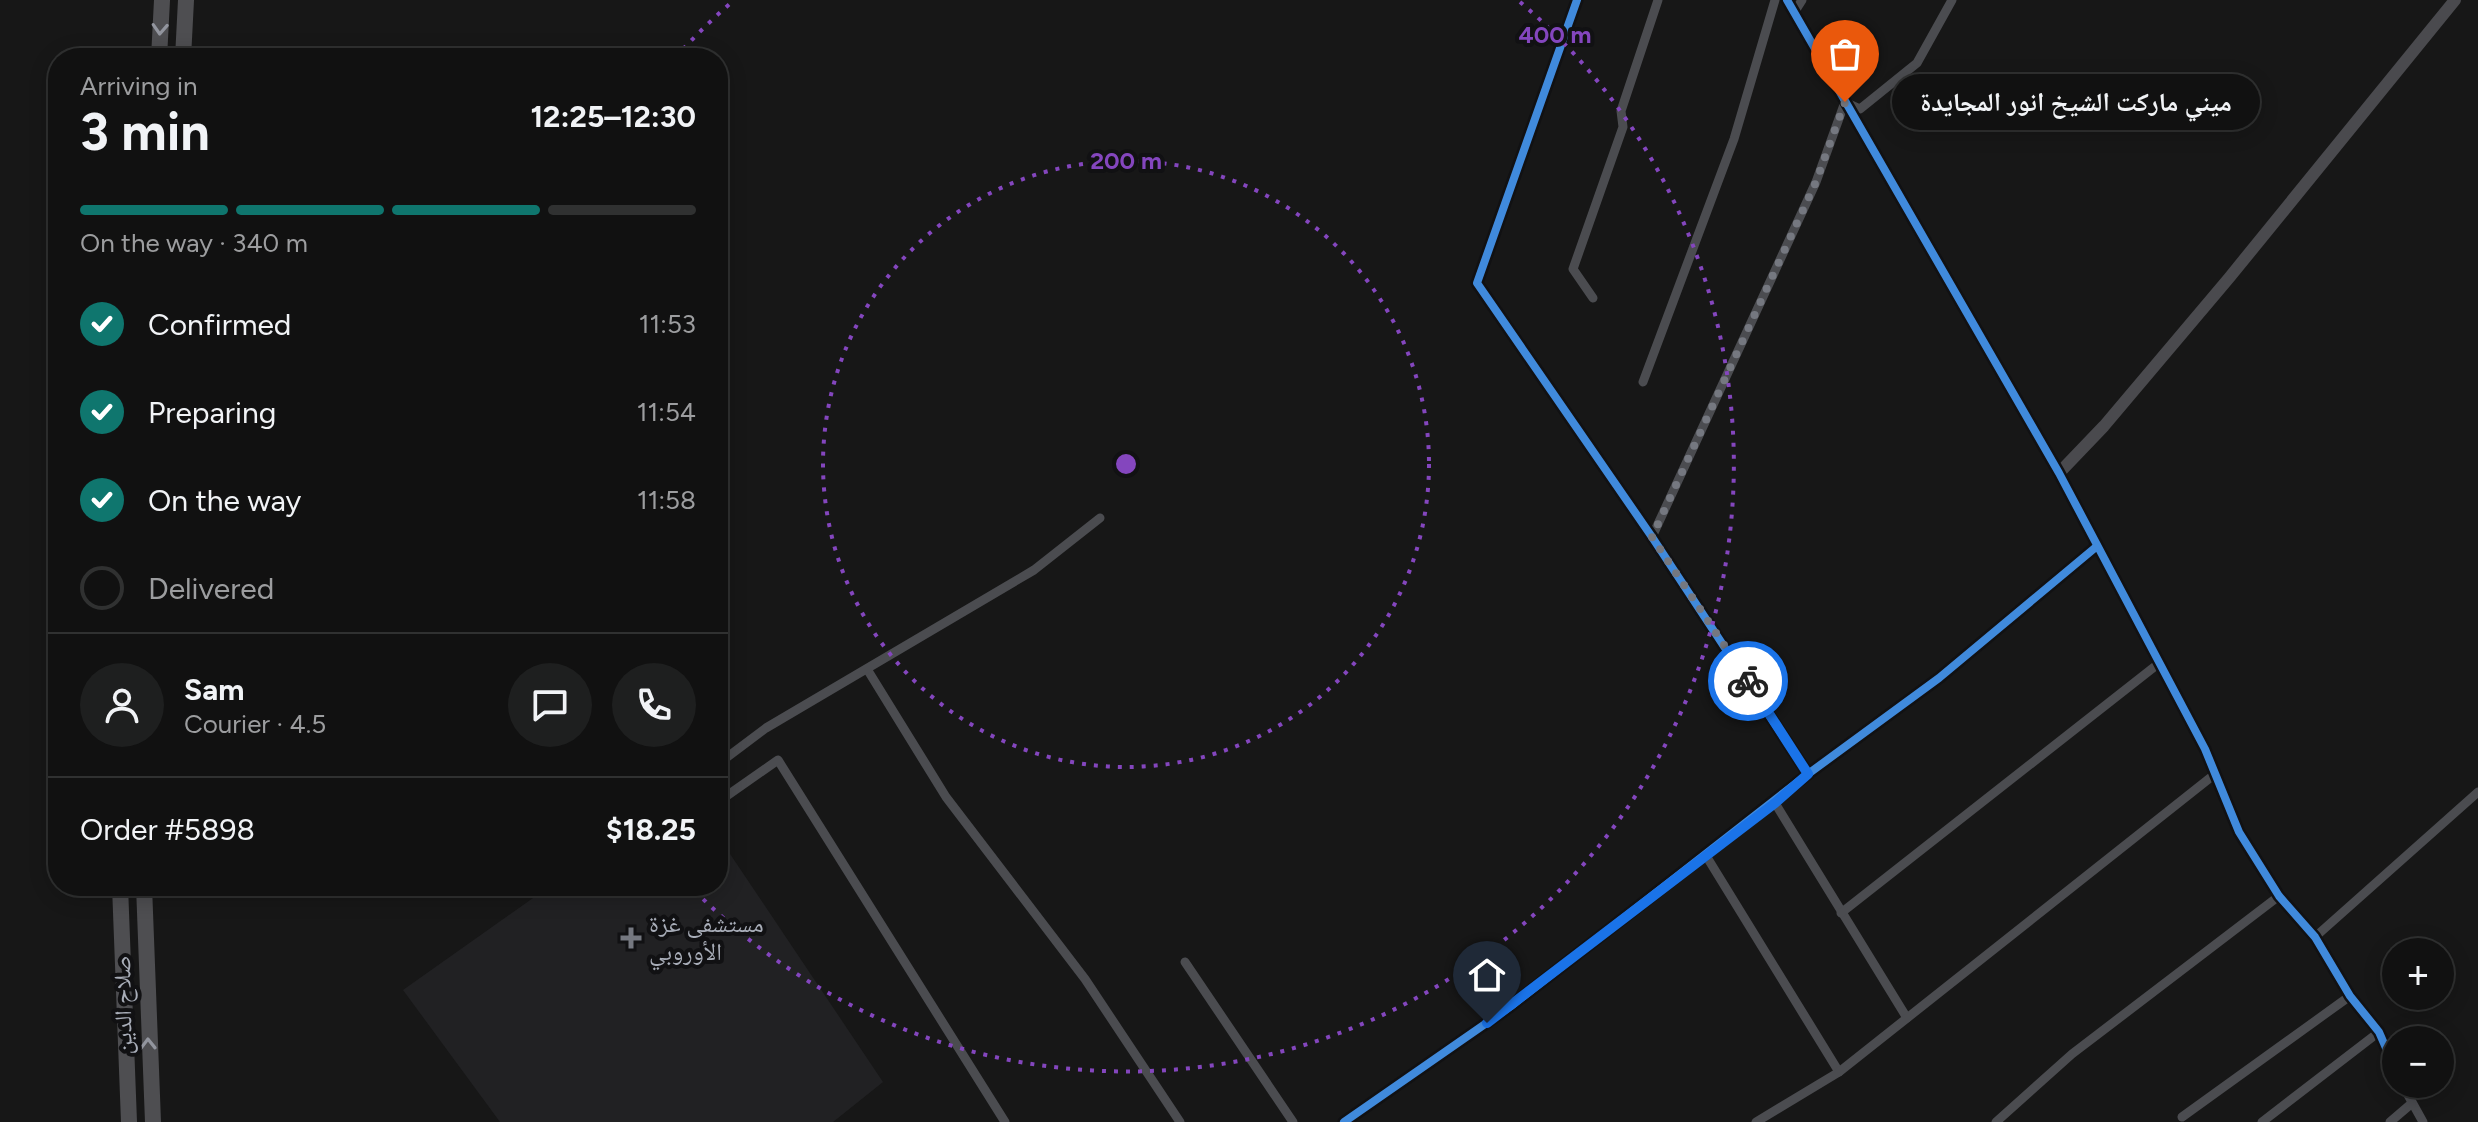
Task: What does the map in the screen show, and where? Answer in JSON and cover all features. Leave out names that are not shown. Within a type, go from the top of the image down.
[{"type":"highway","points":[[160,48],[162,0]]},
{"type":"highway","points":[[184,48],[186,0]]},
{"type":"highway","name":"صلاح الدين","points":[[120,896],[129,1122]]},
{"type":"highway","name":"صلاح الدين","points":[[144,896],[148,1064],[153,1122]]},
{"type":"street","points":[[1577,0],[1477,283],[1652,537],[1808,774]]},
{"type":"street","points":[[1593,298],[1573,269],[1623,127],[1621,111],[1658,0]]},
{"type":"street","points":[[1643,382],[1735,135],[1775,0]]},
{"type":"street","points":[[1787,0],[2059,473],[2215,774],[2239,832],[2279,896],[2315,937],[2350,996],[2382,1039]]},
{"type":"street","points":[[1795,11],[1802,0]]},
{"type":"street","points":[[1845,102],[1860,109],[1907,75],[1917,63],[1952,0]]},
{"type":"street","points":[[2059,473],[2104,426],[2219,289],[2455,0]]},
{"type":"street","points":[[1652,537],[1816,182],[1845,102]]},
{"type":"street","points":[[728,756],[766,728],[1034,570],[1100,518]]},
{"type":"street","points":[[1344,1122],[1511,1006],[1775,803],[1808,774],[1939,678],[2096,547]]},
{"type":"street","points":[[1841,913],[2158,664]]},
{"type":"street","points":[[867,669],[946,797],[1085,979],[1180,1122]]},
{"type":"street","points":[[728,795],[778,760],[1005,1122]]},
{"type":"street","points":[[1756,1122],[1839,1072],[2215,774]]},
{"type":"street","points":[[2315,937],[2478,792]]},
{"type":"street","points":[[1775,803],[1907,1018]]},
{"type":"street","points":[[1705,854],[1839,1072]]},
{"type":"street","points":[[1996,1122],[2072,1054],[2279,896]]},
{"type":"street","points":[[1185,962],[1293,1122]]},
{"type":"street","points":[[2182,1117],[2350,996]]},
{"type":"street","points":[[2262,1122],[2379,1032]]},
{"type":"street","points":[[2408,1098],[2423,1122]]},
{"type":"street","points":[[2390,1122],[2411,1104]]},
{"type":"shaded area","name":"مستشفى غزة الأوروبي","points":[[728,851],[883,1082],[833,1122],[500,1122],[403,990],[536,896],[728,896]]},
{"type":"cycle path","points":[[1577,0],[1477,283],[1652,537],[1808,774]]},
{"type":"cycle path","points":[[1787,0],[2059,473],[2205,749],[2239,832],[2279,896],[2315,937],[2350,996],[2382,1039]]},
{"type":"cycle path","points":[[1344,1122],[1511,1006],[1808,774],[1939,678],[2096,547]]},
{"type":"way so far","points":[[1748,681],[1652,537],[1816,182],[1845,102]]},
{"type":"place","name":"ميني ماركت الشيخ انور المجايدة","points":[[1845,102]]},
{"type":"place","name":"مستشفى غزة الأوروبي","points":[[631,938]]},
{"type":"route","points":[[1487,1023],[1775,803],[1808,774],[1748,681]]}]
